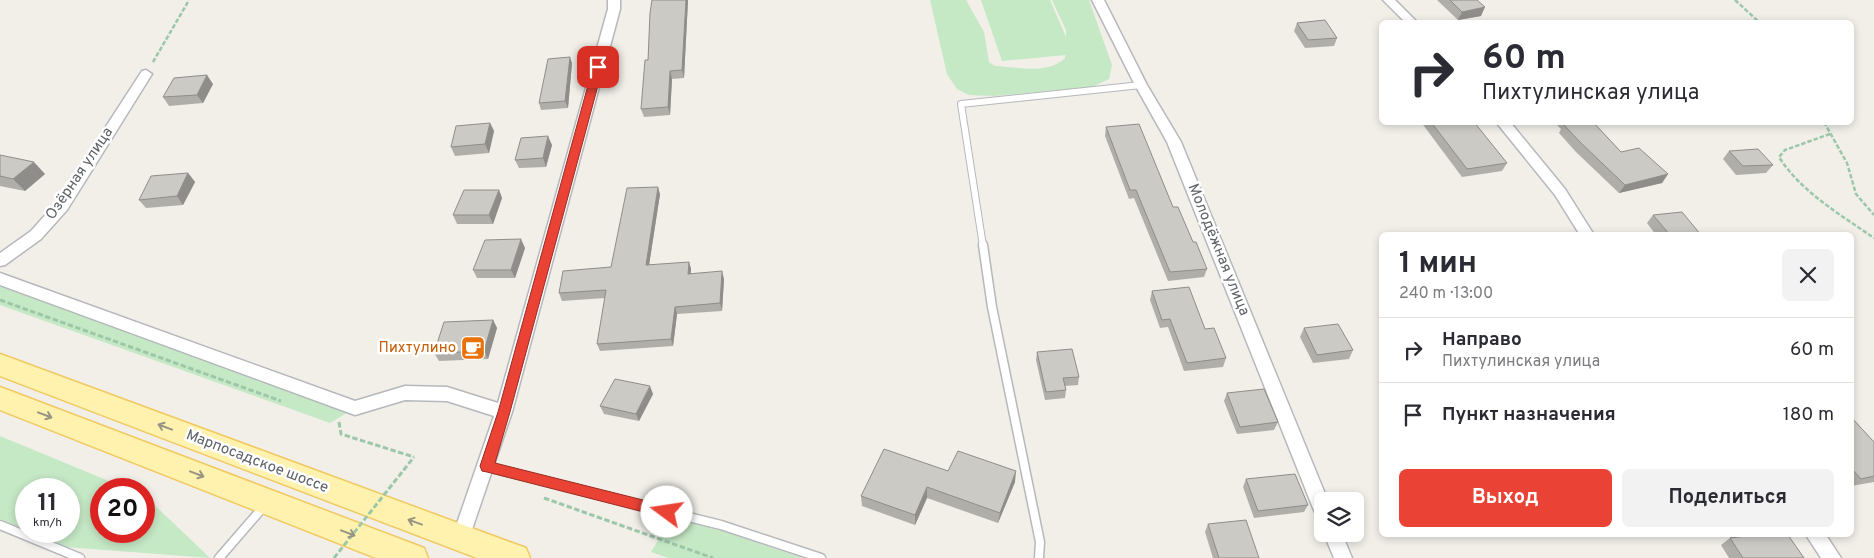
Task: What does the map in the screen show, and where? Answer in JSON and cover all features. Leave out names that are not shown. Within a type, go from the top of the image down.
[{"type":"main road","name":"Марпосадское шоссе","points":[[0,365],[515,558]]},
{"type":"main road","points":[[0,398],[414,558]]},
{"type":"street","points":[[461,538],[504,412],[614,9],[614,0]]},
{"type":"street","name":"Молодёжная улица","points":[[1098,0],[1141,86],[1174,142],[1316,492]]},
{"type":"street","points":[[1389,0],[1409,20]]},
{"type":"street","name":"Озёрная улица","points":[[0,261],[36,235],[62,206],[146,74]]},
{"type":"street","points":[[1504,125],[1560,192],[1586,232]]},
{"type":"street","points":[[0,279],[355,408],[405,393],[422,393],[447,394],[504,412]]},
{"type":"street","points":[[1816,537],[1832,558]]},
{"type":"street","points":[[1336,542],[1343,558]]},
{"type":"lane","points":[[1040,558],[1040,542],[992,307],[961,104],[1141,86]]},
{"type":"lane","points":[[487,466],[721,525],[822,558]]},
{"type":"lane","points":[[219,558],[268,502]]},
{"type":"lane","points":[[0,525],[80,558]]},
{"type":"path","points":[[146,74],[189,0]]},
{"type":"path","points":[[1735,0],[1757,20]]},
{"type":"path","points":[[1826,125],[1847,163],[1856,194],[1874,215]]},
{"type":"path","points":[[1830,134],[1785,150],[1779,157],[1796,180],[1874,238]]},
{"type":"path","points":[[0,300],[284,402]]},
{"type":"path","points":[[339,422],[355,408]]},
{"type":"path","points":[[330,419],[339,422]]},
{"type":"path","points":[[334,558],[414,458],[341,434],[339,422]]},
{"type":"path","points":[[536,495],[713,558]]},
{"type":"green space","points":[[930,0],[966,0],[984,32],[989,62],[995,66],[1032,69],[1050,67],[1065,58],[1065,55],[1002,61],[981,0],[1050,0],[1066,37],[1066,30],[1052,0],[1089,0],[1112,65],[1109,79],[1092,87],[994,96],[969,95],[957,89],[947,74]]},
{"type":"green space","points":[[0,279],[355,408],[330,423],[0,305]]},
{"type":"green space","points":[[0,436],[101,478],[90,478],[90,543],[155,543],[155,506],[210,558],[66,547],[56,543],[80,543],[80,478],[15,478],[15,525],[0,519]]},
{"type":"green space","points":[[673,515],[803,558],[668,558],[651,552]]},
{"type":"building","points":[[652,0],[686,0],[682,70],[670,71],[668,107],[641,109],[645,60],[648,60]]},
{"type":"building","points":[[1450,0],[1477,0],[1485,7],[1462,12]]},
{"type":"building","points":[[1325,20],[1337,38],[1308,40],[1297,23]]},
{"type":"building","points":[[570,57],[565,101],[539,103],[548,59]]},
{"type":"building","points":[[207,75],[197,95],[163,97],[174,78]]},
{"type":"building","points":[[490,123],[485,144],[451,147],[456,126]]},
{"type":"building","points":[[1139,124],[1173,207],[1178,207],[1207,269],[1170,272],[1136,190],[1130,190],[1106,127]]},
{"type":"building","points":[[1433,125],[1476,125],[1507,163],[1467,169]]},
{"type":"building","points":[[1564,125],[1596,125],[1621,152],[1639,148],[1668,174],[1625,185]]},
{"type":"building","points":[[548,136],[543,158],[515,160],[521,138]]},
{"type":"building","points":[[1758,149],[1773,165],[1743,166],[1729,151]]},
{"type":"building","points":[[0,155],[34,162],[13,179],[0,176]]},
{"type":"building","points":[[188,173],[177,196],[139,200],[151,176]]},
{"type":"building","points":[[658,187],[646,265],[689,262],[688,274],[722,271],[720,303],[675,307],[671,339],[597,344],[606,290],[559,293],[563,271],[611,267],[627,188]]},
{"type":"building","points":[[464,190],[499,190],[489,215],[453,215]]},
{"type":"building","points":[[1682,212],[1699,232],[1667,232],[1653,215]]},
{"type":"building","points":[[521,239],[511,270],[473,270],[485,240]]},
{"type":"building","points":[[1189,287],[1205,329],[1214,328],[1226,358],[1187,363],[1170,319],[1162,320],[1152,291]]},
{"type":"building","points":[[493,320],[484,351],[434,353],[444,322]]},
{"type":"building","points":[[1338,324],[1353,350],[1317,355],[1304,328]]},
{"type":"building","points":[[1072,349],[1079,377],[1063,378],[1066,390],[1046,392],[1037,352]]},
{"type":"building","points":[[615,379],[650,386],[636,414],[600,406]]},
{"type":"building","points":[[1264,389],[1278,422],[1240,427],[1227,393]]},
{"type":"building","points":[[1854,420],[1874,442],[1874,476],[1861,479],[1854,471]]},
{"type":"building","points":[[884,449],[948,471],[958,451],[1016,471],[1000,513],[927,487],[915,515],[861,496]]},
{"type":"building","points":[[1295,474],[1308,505],[1258,511],[1246,479]]},
{"type":"building","points":[[1246,520],[1259,558],[1219,558],[1208,524]]},
{"type":"building","points":[[1789,537],[1804,558],[1743,558],[1730,538]]},
{"type":"place","name":"Пихтулино","points":[[473,348]]},
{"type":"route","points":[[598,67],[504,412],[487,466],[667,512]]}]
